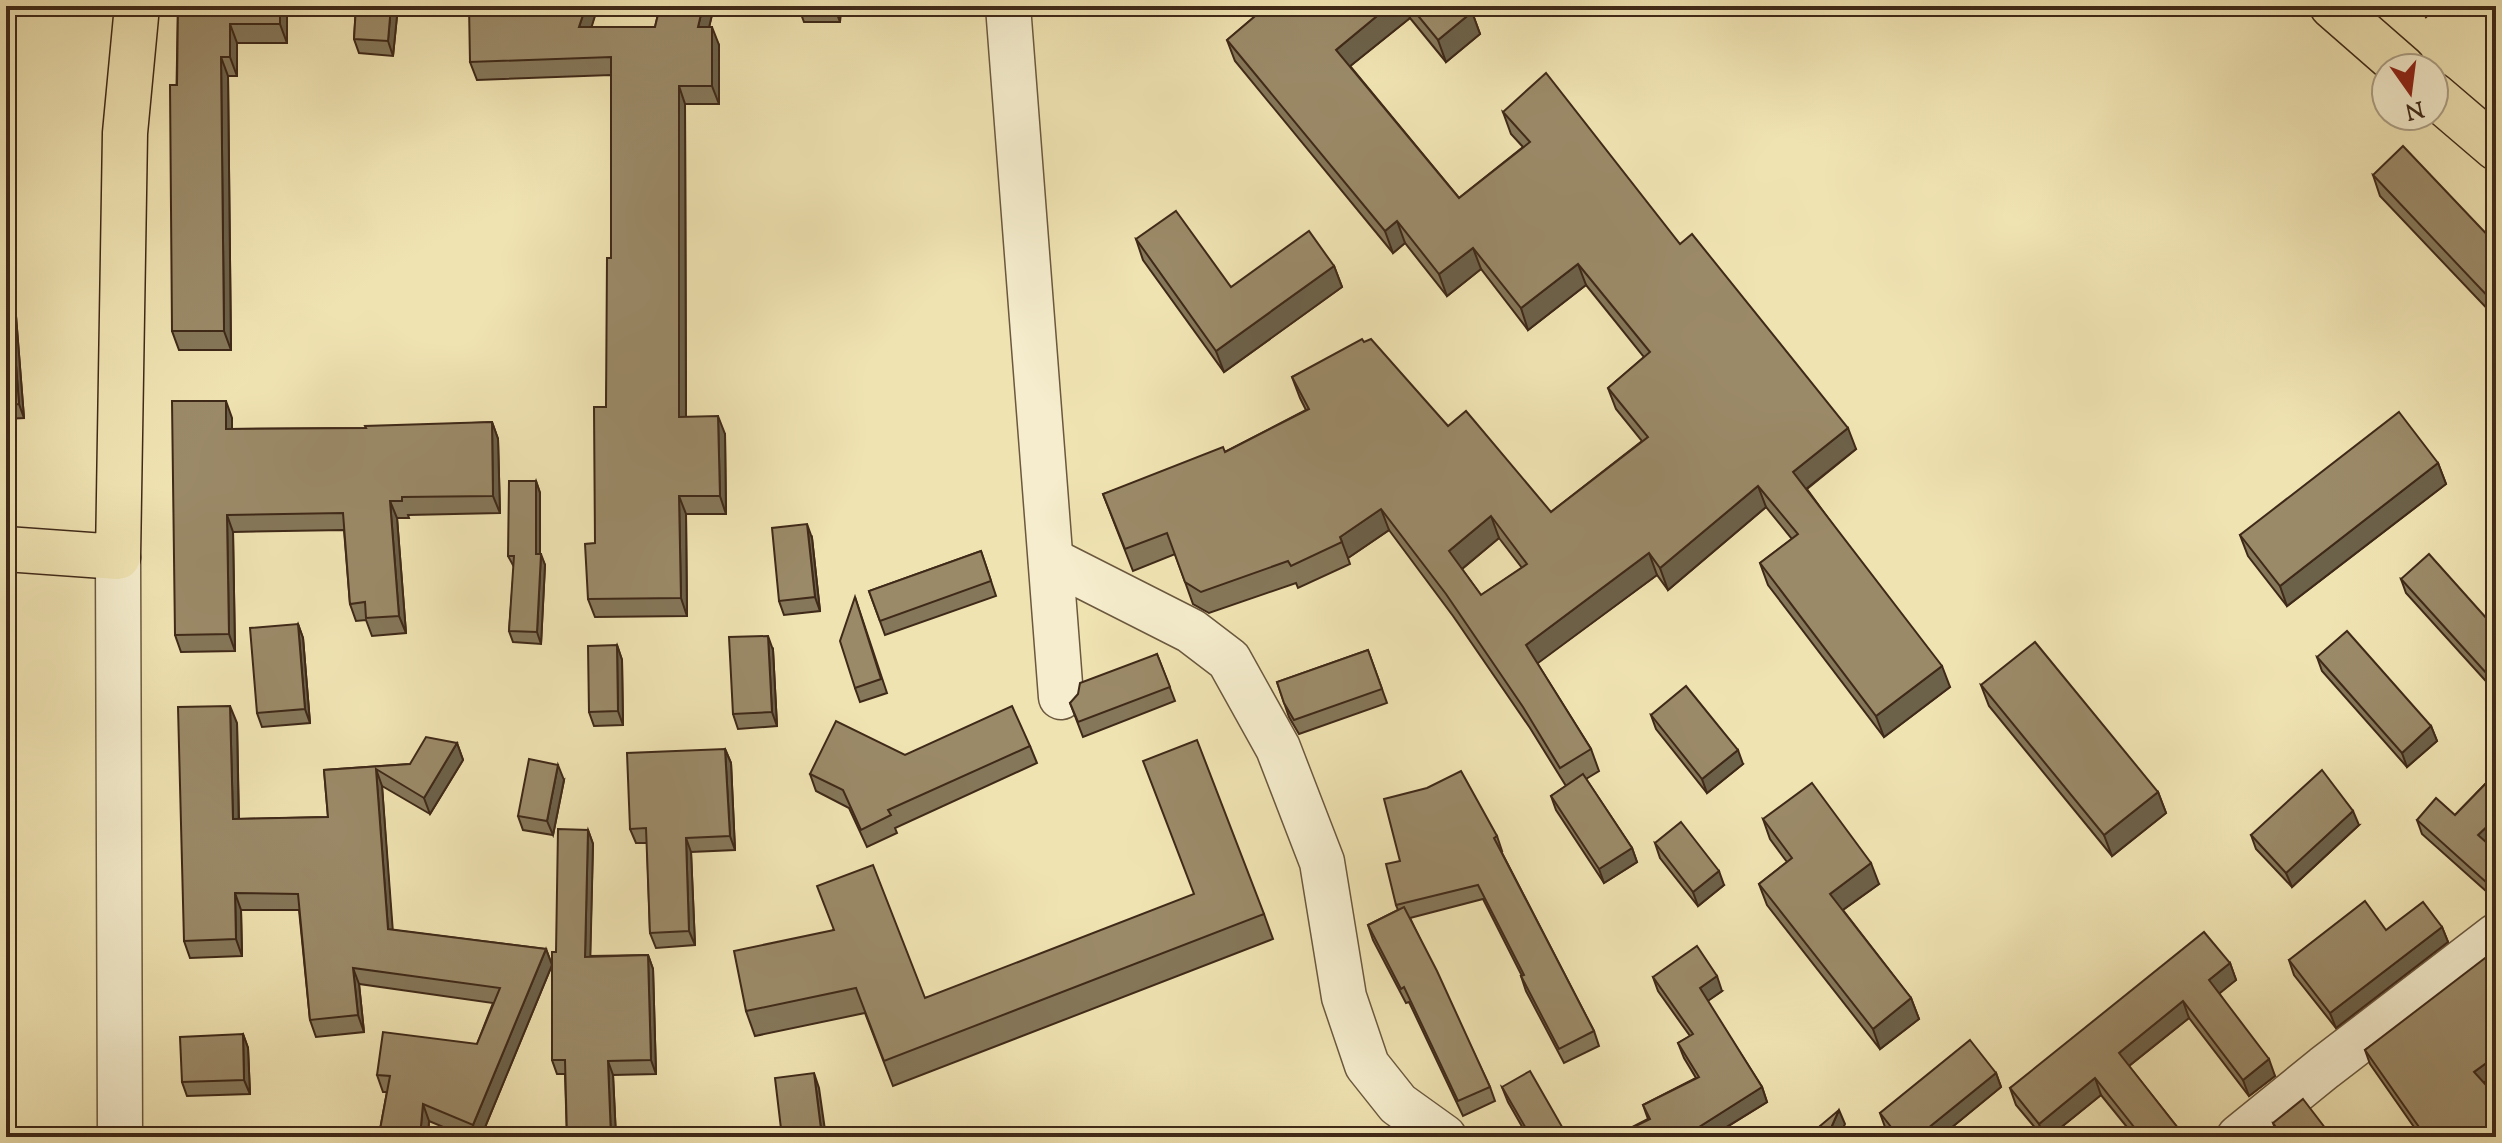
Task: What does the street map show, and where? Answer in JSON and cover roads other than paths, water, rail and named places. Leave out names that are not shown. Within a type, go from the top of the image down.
[{"type":"main road","points":[[6,549],[118,557],[125,133],[137,6]]},
{"type":"main road","points":[[2332,6],[2385,52]]},
{"type":"main road","points":[[2450,109],[2496,148]]},
{"type":"street","points":[[1008,6],[1061,697]]},
{"type":"street","points":[[118,557],[120,1137]]},
{"type":"street","points":[[1051,560],[1191,631],[1229,660],[1278,748],[1322,862],[1344,997],[1367,1065],[1398,1104],[1444,1137]]},
{"type":"street","points":[[2239,1137],[2496,936]]}]
